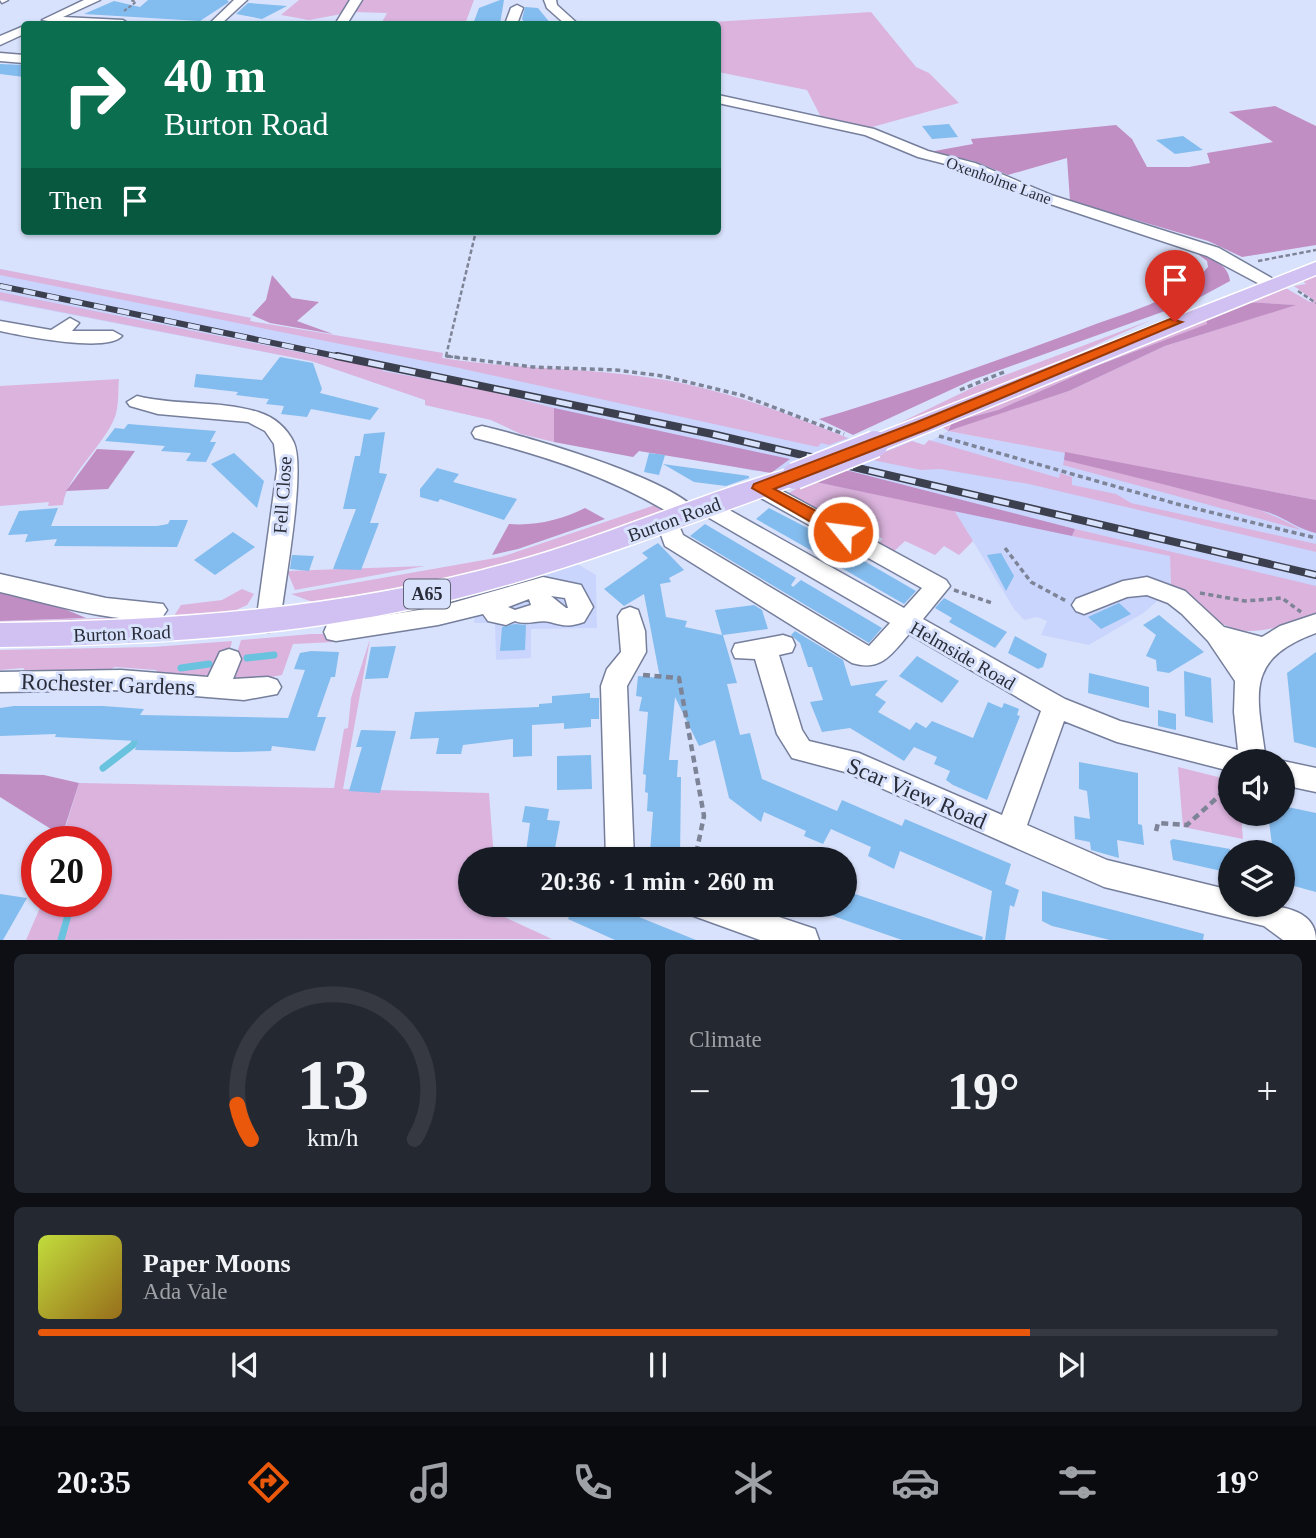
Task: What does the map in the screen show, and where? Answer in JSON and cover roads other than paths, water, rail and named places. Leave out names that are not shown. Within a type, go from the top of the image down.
[{"type":"main road","name":"Burton Road","points":[[0,635],[157,632],[268,623],[383,604],[527,599],[687,514],[795,476],[864,441],[922,426],[1316,268]]},
{"type":"street","points":[[44,21],[94,0]]},
{"type":"street","points":[[218,21],[241,0]]},
{"type":"street","points":[[343,21],[356,0]]},
{"type":"street","points":[[550,0],[551,6],[568,21]]},
{"type":"street","points":[[511,21],[517,8]]},
{"type":"street","points":[[0,41],[21,31]]},
{"type":"street","points":[[0,57],[21,59]]},
{"type":"street","name":"Oxenholme Lane","points":[[721,100],[869,132],[923,154],[970,166],[1046,198],[1213,251],[1273,284]]},
{"type":"street","points":[[55,337],[70,323]]},
{"type":"street","points":[[0,326],[55,337],[113,336]]},
{"type":"street","name":"Fell Close","points":[[137,402],[159,410],[254,416],[281,434],[288,455],[288,470],[268,623]]},
{"type":"street","name":"Helmside Road","points":[[482,433],[571,456],[666,500],[687,514],[907,623],[1056,707],[1117,731],[1218,756]]},
{"type":"street","points":[[687,514],[673,540],[861,656],[876,656],[938,586],[760,488]]},
{"type":"street","name":"Burton Road","points":[[0,583],[106,607],[155,610]]},
{"type":"street","points":[[1084,605],[1140,587],[1184,596],[1219,635],[1246,676],[1252,749]]},
{"type":"street","points":[[336,632],[455,600],[527,599]]},
{"type":"street","points":[[620,847],[614,686],[628,672],[634,642],[630,616]]},
{"type":"street","points":[[1246,676],[1264,647],[1311,621]]},
{"type":"street","points":[[1219,635],[1264,647]]},
{"type":"street","name":"Scar View Road","points":[[764,648],[790,734],[801,750],[849,761],[1010,832],[1056,707]]},
{"type":"street","name":"Rochester Gardens","points":[[216,688],[229,659]]},
{"type":"street","name":"Rochester Gardens","points":[[0,682],[100,680],[244,690],[268,687]]},
{"type":"street","points":[[1295,775],[1316,780]]},
{"type":"street","points":[[1010,832],[1104,873],[1218,901]]},
{"type":"street","points":[[737,917],[804,940]]},
{"type":"street","points":[[1281,917],[1306,931]]},
{"type":"waterway","points":[[247,658],[274,655]]},
{"type":"waterway","points":[[181,668],[209,664]]},
{"type":"waterway","points":[[103,768],[133,745],[139,735]]},
{"type":"waterway","points":[[61,940],[67,917]]},
{"type":"railway","points":[[0,286],[345,358]]},
{"type":"railway","points":[[337,356],[712,434],[1316,575]]}]
